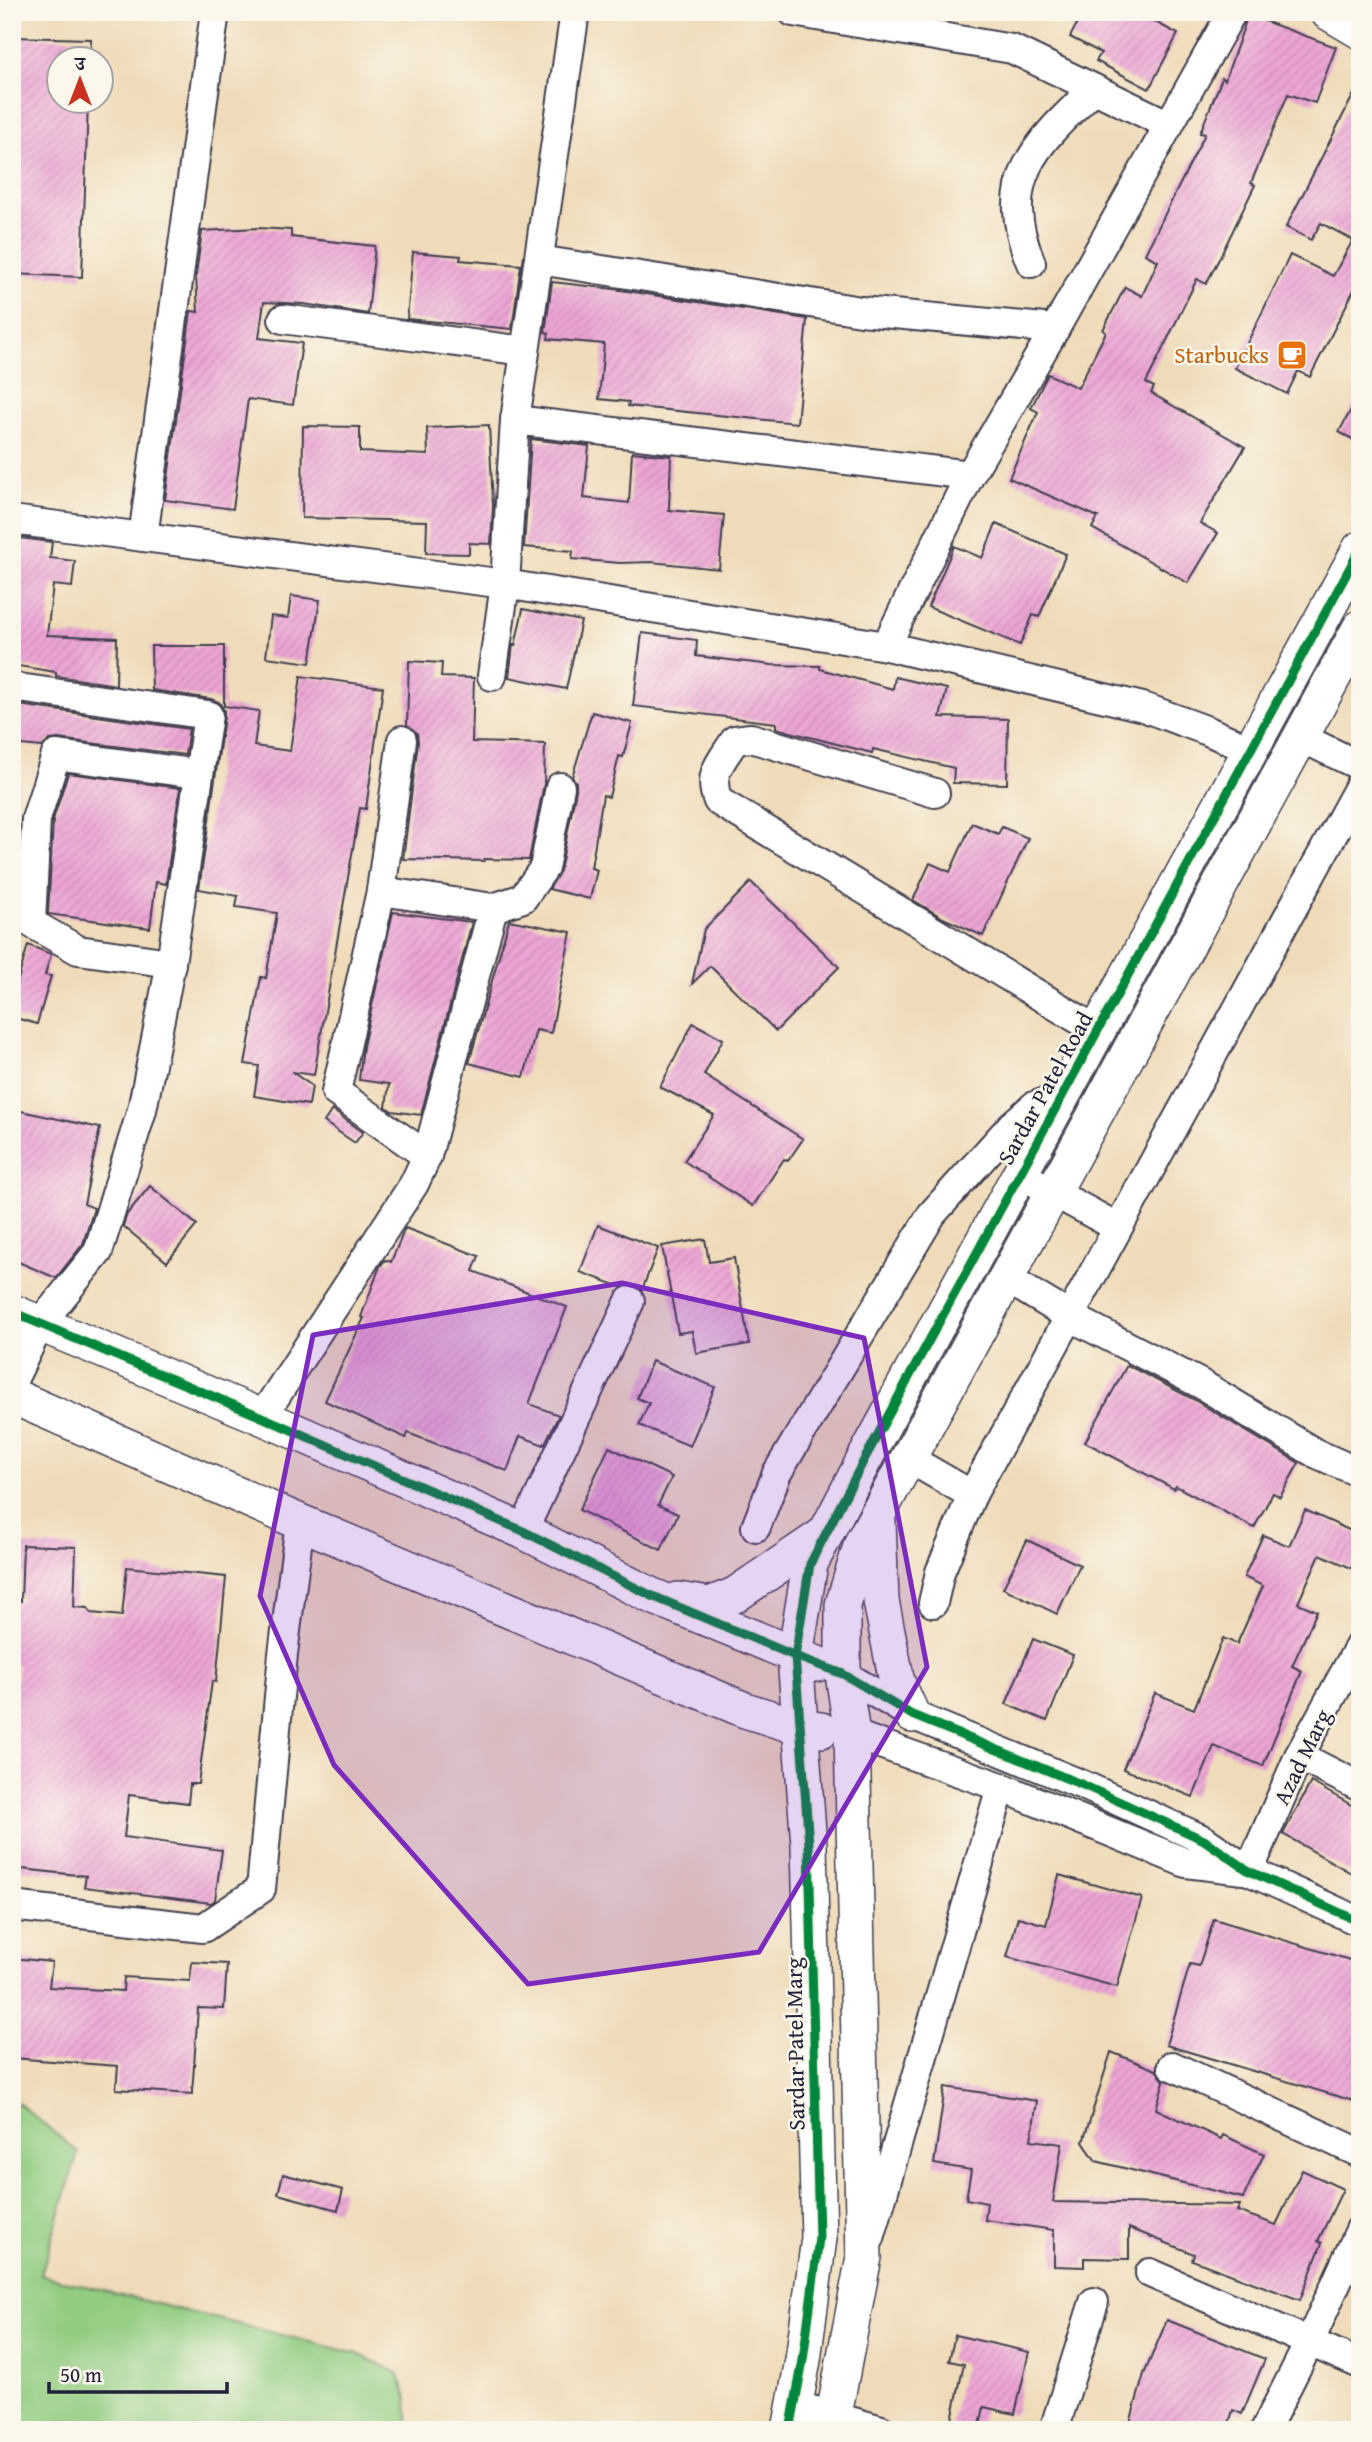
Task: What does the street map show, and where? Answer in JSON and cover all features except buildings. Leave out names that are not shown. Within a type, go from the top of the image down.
[{"type":"street","points":[[143,537],[215,12]]},
{"type":"street","points":[[492,676],[505,584],[515,420],[575,12]]},
{"type":"street","points":[[793,12],[1012,49],[1169,125]]},
{"type":"street","points":[[886,646],[970,475],[1232,12]]},
{"type":"street","points":[[1328,12],[1360,31]]},
{"type":"street","points":[[1031,263],[1021,239],[1017,206],[1024,169],[1049,131],[1094,89]]},
{"type":"street","points":[[539,260],[861,311],[1055,329]]},
{"type":"street","points":[[283,319],[525,351]]},
{"type":"street","points":[[515,420],[970,475]]},
{"type":"street","points":[[12,520],[505,584],[886,646],[1143,707],[1251,750]]},
{"type":"street","name":"Sardar Patel Road","points":[[795,1656],[810,1564],[1360,549]]},
{"type":"street","points":[[864,2257],[852,1734],[843,1674],[843,1605],[862,1543],[1360,628]]},
{"type":"street","points":[[12,687],[208,715],[171,963],[142,1110],[98,1252],[26,1318],[12,1382]]},
{"type":"street","points":[[1300,737],[1360,766]]},
{"type":"street","points":[[935,793],[751,738],[735,740],[714,771],[713,789],[718,801],[1098,1031]]},
{"type":"street","points":[[402,740],[381,891],[336,1092],[427,1156]]},
{"type":"street","points":[[171,963],[78,950],[31,923],[36,819],[56,755],[199,774]]},
{"type":"street","points":[[933,1603],[940,1572],[971,1495],[1360,785]]},
{"type":"street","points":[[381,891],[494,908],[523,898],[544,868],[560,787]]},
{"type":"street","points":[[262,1417],[414,1184],[427,1156],[494,908]]},
{"type":"street","points":[[755,1527],[778,1474],[932,1214],[1012,1125],[1034,1106],[1055,1109],[1082,1139]]},
{"type":"street","points":[[1020,1174],[1117,1227]]},
{"type":"street","points":[[1006,1278],[1069,1315],[1201,1384],[1315,1452],[1360,1473]]},
{"type":"street","points":[[523,1531],[630,1301]]},
{"type":"street","points":[[26,1318],[523,1531],[650,1595],[843,1674],[912,1715],[1083,1785],[1204,1840],[1249,1871],[1360,1922]]},
{"type":"street","points":[[12,1396],[300,1522],[745,1710],[799,1727],[852,1734],[1001,1787],[1186,1863],[1249,1871]]},
{"type":"street","points":[[908,1458],[971,1495]]},
{"type":"street","points":[[877,1515],[880,1601],[897,1682],[912,1715]]},
{"type":"street","points":[[12,1906],[203,1928],[261,1889],[283,1654],[300,1522]]},
{"type":"street","points":[[650,1595],[709,1605],[735,1595],[826,1534]]},
{"type":"street","name":"Azad Marg","points":[[1249,1871],[1299,1755],[1360,1645]]},
{"type":"street","name":"Sardar Patel Marg","points":[[792,2417],[803,2360],[819,2238],[809,1845],[795,1656]]},
{"type":"street","points":[[1299,1755],[1360,1787]]},
{"type":"street","points":[[833,2423],[864,2257],[1001,1787]]},
{"type":"street","points":[[1172,2066],[1360,2153]]},
{"type":"street","points":[[1265,2430],[1310,2341],[1360,2230]]},
{"type":"street","points":[[1150,2273],[1360,2364]]},
{"type":"street","points":[[1054,2430],[1094,2302]]},
{"type":"street","points":[[792,2417],[881,2430]]},
{"type":"highlighted area","points":[[622,1283],[864,1338],[927,1667],[759,1952],[528,1984],[334,1765],[260,1596],[313,1335]]},
{"type":"green space","points":[[12,2102],[18,2103],[78,2152],[41,2275],[358,2354],[398,2373],[407,2397],[409,2430],[12,2430]]},
{"type":"cycle path","points":[[790,2430],[803,2360],[819,2238],[809,1845],[795,1656],[810,1564],[1360,549]]},
{"type":"cycle path","points":[[12,1312],[523,1531],[650,1595],[843,1674],[912,1715],[1083,1785],[1204,1840],[1249,1871],[1360,1922]]},
{"type":"place","name":"Starbucks","points":[[1292,355]]}]
